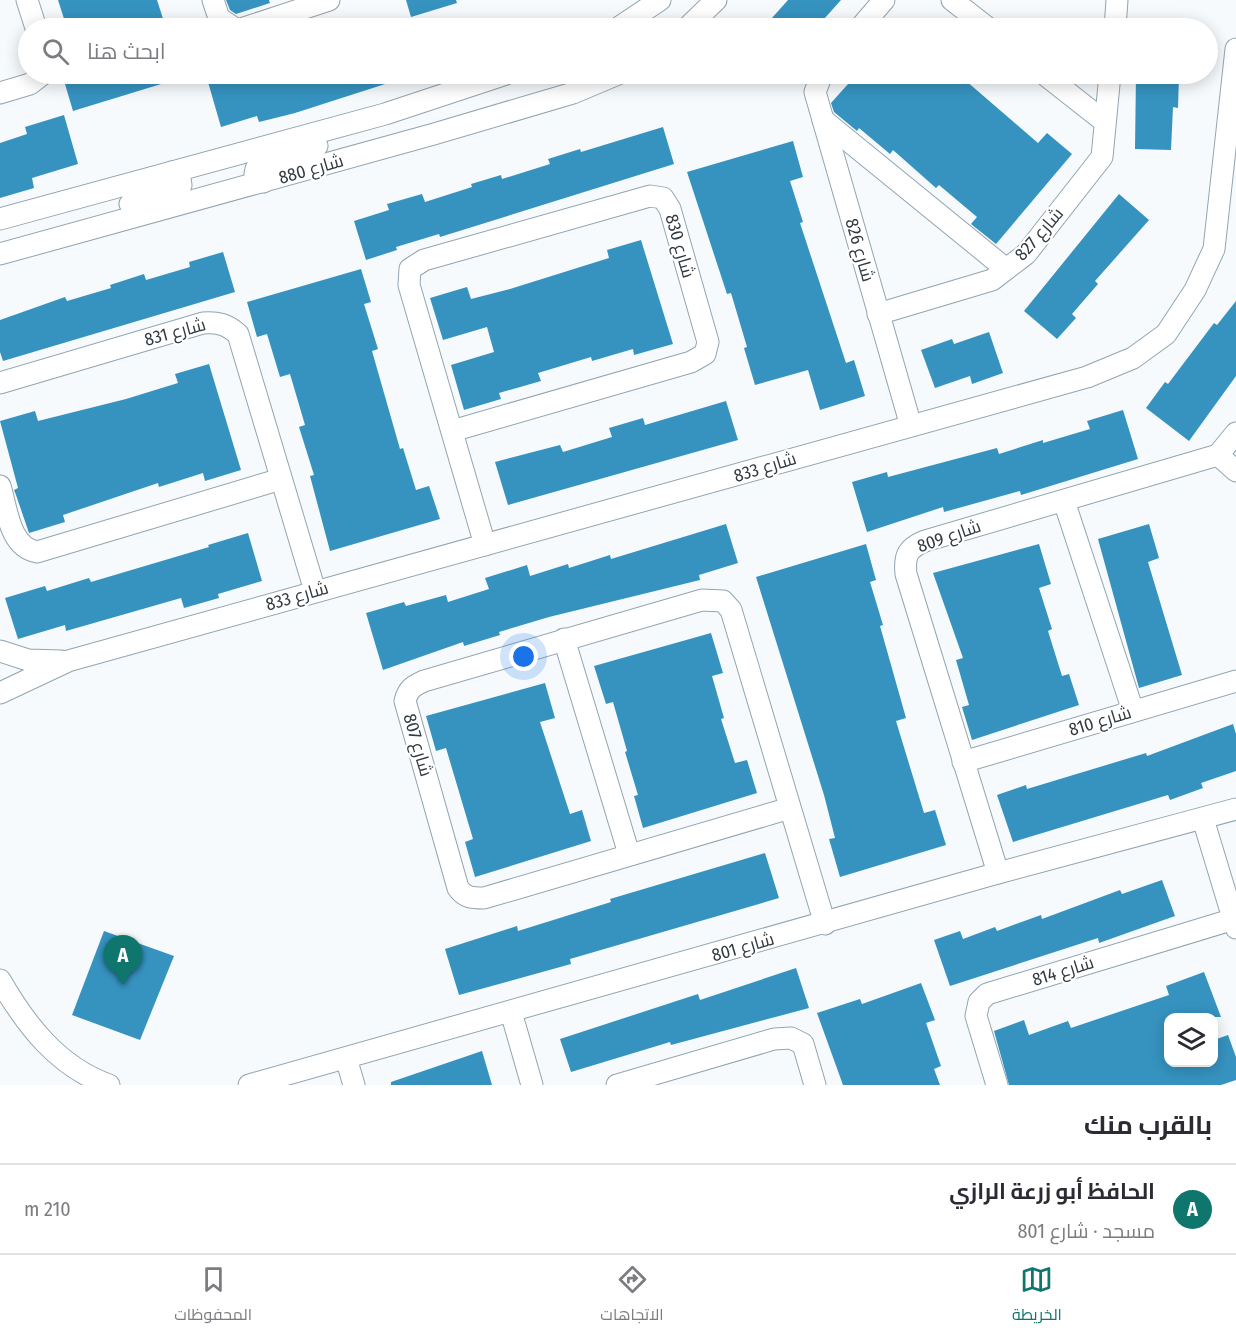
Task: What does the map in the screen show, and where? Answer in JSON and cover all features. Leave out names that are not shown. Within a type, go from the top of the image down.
[{"type":"street","points":[[27,0],[33,18]]},
{"type":"street","points":[[213,0],[219,18]]},
{"type":"street","points":[[274,18],[329,0]]},
{"type":"street","points":[[633,18],[660,0]]},
{"type":"street","points":[[697,18],[716,0]]},
{"type":"street","points":[[869,18],[885,0]]},
{"type":"street","points":[[952,0],[975,18]]},
{"type":"street","points":[[1116,18],[1118,0]]},
{"type":"street","name":"شارع 833","points":[[0,693],[68,661],[1087,377],[1133,358],[1166,334],[1195,290],[1214,249],[1236,50]]},
{"type":"street","points":[[0,93],[30,84]]},
{"type":"street","name":"شارع 880","points":[[0,219],[385,114],[476,84]]},
{"type":"street","name":"شارع 880","points":[[0,254],[263,182],[573,93],[594,84]]},
{"type":"street","name":"شارع 826","points":[[818,84],[815,92],[911,426]]},
{"type":"street","points":[[1057,84],[1105,122]]},
{"type":"street","name":"شارع 827","points":[[879,314],[992,280],[1026,254],[1102,157],[1109,84]]},
{"type":"street","points":[[263,182],[255,174],[256,169],[261,166],[358,131],[385,114]]},
{"type":"street","points":[[823,120],[1006,269]]},
{"type":"street","points":[[22,248],[54,228],[176,190],[181,185],[180,179],[172,172]]},
{"type":"street","name":"شارع 830","points":[[452,431],[691,362],[705,354],[708,342],[670,209],[663,198],[650,196],[414,264],[408,275],[410,285],[452,431],[485,545]]},
{"type":"street","name":"شارع 831","points":[[0,383],[203,323],[216,322],[228,326],[238,334],[315,591]]},
{"type":"street","points":[[1236,433],[1218,455],[1236,471]]},
{"type":"street","name":"شارع 809","points":[[998,873],[906,574],[906,555],[911,547],[925,541],[1218,455]]},
{"type":"street","points":[[0,486],[16,538],[28,550],[37,552],[281,479]]},
{"type":"street","points":[[1064,501],[1133,711]]},
{"type":"street","name":"شارع 807","points":[[790,807],[484,898],[471,898],[458,888],[405,701],[407,693],[424,681],[564,639],[702,600],[723,601],[730,610],[790,807],[825,924]]},
{"type":"street","points":[[564,639],[629,854]]},
{"type":"street","name":"شارع 833","points":[[0,651],[28,660],[68,661]]},
{"type":"street","name":"شارع 810","points":[[963,762],[1236,681]]},
{"type":"street","name":"شارع 801","points":[[249,1085],[825,924],[998,873],[1236,809]]},
{"type":"street","name":"شارع 814","points":[[997,1085],[976,1016],[979,1002],[987,994],[1235,924],[1203,819]]},
{"type":"street","points":[[0,980],[20,1016],[48,1047],[89,1078],[109,1085]]},
{"type":"street","points":[[511,1012],[532,1085]]},
{"type":"street","points":[[617,1085],[774,1039],[791,1038],[802,1044],[815,1085]]},
{"type":"street","points":[[346,1058],[354,1085]]},
{"type":"building","points":[[58,0],[157,0],[163,18],[64,18]]},
{"type":"building","points":[[226,0],[269,0],[270,3],[236,14],[230,10]]},
{"type":"building","points":[[406,0],[456,0],[457,3],[411,17]]},
{"type":"building","points":[[788,0],[841,0],[825,18],[772,18]]},
{"type":"building","points":[[65,84],[161,84],[73,111]]},
{"type":"building","points":[[209,84],[385,84],[295,113],[259,122],[257,116],[221,127]]},
{"type":"building","points":[[848,84],[970,84],[1038,143],[1047,133],[1072,154],[996,244],[971,224],[977,217],[939,185],[936,188],[893,150],[890,154],[859,128],[857,131],[834,112],[831,103]]},
{"type":"building","points":[[1136,84],[1179,84],[1178,108],[1173,107],[1171,150],[1135,149]]},
{"type":"building","points":[[64,115],[78,164],[32,178],[34,188],[0,198],[0,143],[27,134],[25,127]]},
{"type":"building","points":[[663,127],[674,164],[440,237],[439,234],[396,247],[397,250],[366,260],[354,221],[389,210],[387,204],[422,194],[425,202],[472,187],[471,184],[501,175],[502,179],[550,164],[548,159],[580,149],[581,152]]},
{"type":"building","points":[[793,141],[803,177],[790,181],[803,222],[800,223],[846,363],[854,360],[865,396],[820,410],[808,370],[755,385],[744,348],[747,347],[731,293],[727,294],[687,172]]},
{"type":"building","points":[[1119,194],[1149,220],[1095,281],[1098,284],[1072,314],[1076,318],[1057,339],[1024,311]]},
{"type":"building","points":[[641,240],[673,344],[634,355],[633,349],[592,361],[591,357],[538,373],[541,381],[499,393],[501,399],[464,410],[451,365],[494,352],[487,327],[443,340],[430,298],[467,287],[471,299],[510,289],[609,258],[607,250]]},
{"type":"building","points":[[223,252],[235,292],[3,361],[0,352],[0,320],[65,297],[67,301],[111,288],[110,285],[144,274],[146,280],[190,267],[189,262]]},
{"type":"building","points":[[361,269],[371,302],[364,304],[378,349],[372,351],[400,449],[403,448],[416,490],[429,486],[440,519],[330,551],[310,476],[314,475],[299,427],[305,425],[290,374],[280,377],[267,334],[257,337],[247,302]]},
{"type":"building","points":[[1236,301],[1236,376],[1189,441],[1146,408],[1165,382],[1168,384],[1214,323],[1217,325]]},
{"type":"building","points":[[989,332],[1003,373],[972,384],[970,376],[935,388],[921,350],[952,339],[954,344]]},
{"type":"building","points":[[209,364],[241,470],[205,481],[203,473],[159,487],[158,483],[63,515],[65,522],[29,533],[14,490],[18,488],[0,421],[35,411],[38,421],[126,399],[178,383],[175,374]]},
{"type":"building","points":[[726,401],[738,440],[508,505],[495,462],[560,445],[563,452],[612,437],[609,428],[643,418],[645,425]]},
{"type":"building","points":[[1123,410],[1138,459],[1021,495],[1020,491],[944,512],[943,507],[867,532],[852,482],[887,472],[888,477],[997,448],[999,454],[1043,440],[1043,443],[1090,429],[1087,421]]},
{"type":"building","points":[[726,524],[738,563],[699,575],[700,580],[549,617],[499,632],[500,635],[464,646],[463,642],[383,670],[366,613],[404,602],[406,606],[446,595],[448,602],[489,589],[485,578],[527,565],[530,576],[568,564],[569,568],[610,555],[611,559]]},
{"type":"building","points":[[1149,524],[1159,558],[1148,562],[1182,675],[1139,688],[1098,539]]},
{"type":"building","points":[[248,533],[262,581],[218,594],[219,598],[184,608],[181,598],[66,631],[65,625],[18,639],[5,598],[45,586],[47,591],[89,578],[91,582]]},
{"type":"building","points":[[866,544],[876,580],[870,582],[883,625],[880,626],[906,718],[896,721],[924,813],[935,810],[946,845],[840,877],[829,839],[835,838],[824,795],[756,577]]},
{"type":"building","points":[[1039,544],[1051,584],[1039,588],[1052,629],[1048,631],[1062,676],[1069,674],[1079,705],[972,740],[962,707],[969,705],[956,660],[963,658],[933,573]]},
{"type":"building","points":[[711,633],[723,673],[712,676],[724,718],[721,719],[735,763],[747,760],[757,793],[643,828],[634,796],[638,795],[613,702],[606,704],[594,666]]},
{"type":"building","points":[[545,683],[555,718],[540,722],[570,814],[582,810],[591,841],[475,877],[465,842],[473,839],[446,748],[436,751],[426,716]]},
{"type":"building","points":[[1233,724],[1236,734],[1236,771],[1201,783],[1203,788],[1170,800],[1168,795],[1013,842],[997,795],[1026,785],[1027,789],[1146,753],[1147,756]]},
{"type":"building","points":[[765,853],[779,898],[570,959],[571,964],[459,995],[445,949],[517,926],[518,931],[611,902],[610,899]]},
{"type":"building","points":[[1162,880],[1175,916],[1099,943],[1098,938],[950,986],[934,940],[960,931],[963,939],[995,927],[997,931],[1041,915],[1042,919],[1120,890],[1122,894]]},
{"type":"building","points":[[104,931],[174,956],[140,1040],[72,1015]]},
{"type":"building","points":[[796,968],[809,1008],[671,1045],[670,1042],[571,1072],[560,1039],[698,994],[700,1000]]},
{"type":"building","points":[[1204,972],[1221,1017],[1218,1017],[1218,1013],[1164,1013],[1164,1067],[1218,1067],[1218,1039],[1228,1035],[1236,1057],[1236,1080],[1221,1085],[1009,1085],[994,1031],[1024,1020],[1029,1035],[1068,1021],[1071,1028],[1169,995],[1166,986]]},
{"type":"building","points":[[921,983],[935,1020],[926,1023],[941,1066],[934,1069],[940,1085],[843,1085],[817,1013],[860,999],[862,1004]]},
{"type":"building","points":[[482,1051],[492,1085],[391,1085],[391,1082]]},
{"type":"place","name":"الحافظ أبو زرعة الرازي","points":[[123,985]]}]
